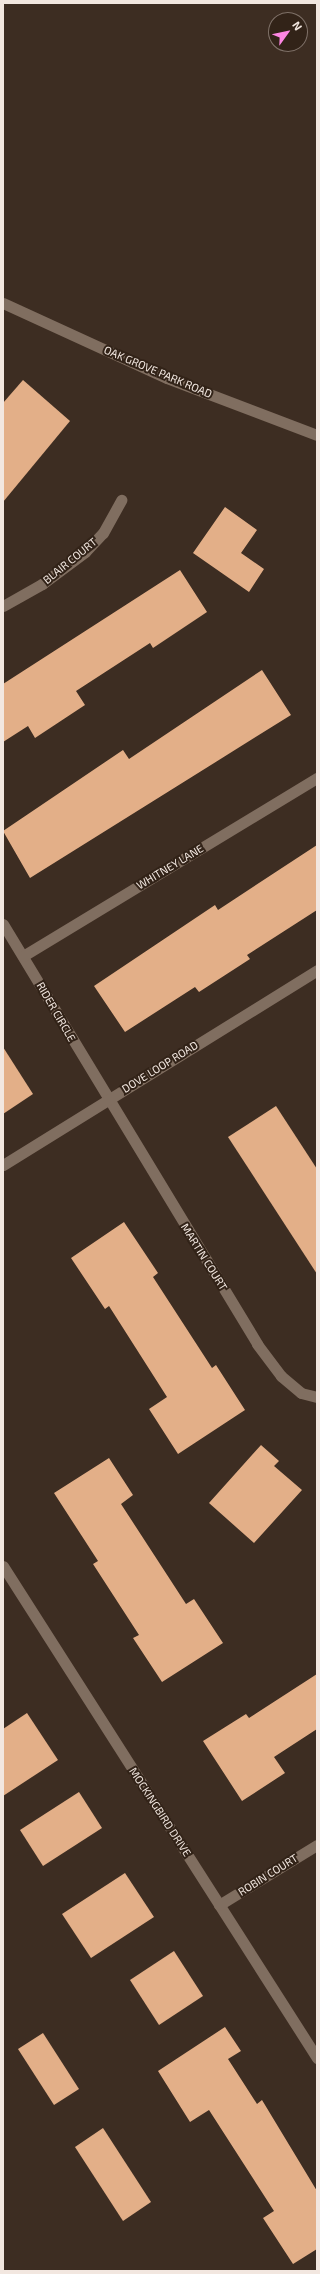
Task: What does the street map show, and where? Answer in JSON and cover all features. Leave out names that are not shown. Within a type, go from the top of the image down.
[{"type":"street","name":"OAK GROVE PARK ROAD","points":[[3,303],[167,378],[317,435]]},
{"type":"street","name":"BLAIR COURT","points":[[3,606],[42,584],[85,552],[103,533],[121,500]]},
{"type":"street","name":"WHITNEY LANE","points":[[23,956],[317,778]]},
{"type":"street","name":"RIDER CIRCLE","points":[[3,924],[108,1100]]},
{"type":"street","name":"DOVE LOOP ROAD","points":[[3,1165],[317,970]]},
{"type":"street","name":"MARTIN COURT","points":[[108,1100],[257,1344],[281,1376],[301,1393],[317,1397]]},
{"type":"street","name":"MOCKINGBIRD DRIVE","points":[[3,1566],[317,2058]]},
{"type":"street","name":"ROBIN COURT","points":[[219,1905],[317,1845]]},
{"type":"building","points":[[23,380],[70,421],[3,502],[3,403]]},
{"type":"building","points":[[225,507],[257,530],[241,553],[264,569],[249,592],[193,553]]},
{"type":"building","points":[[180,570],[207,612],[153,648],[150,643],[76,691],[85,705],[35,738],[28,726],[3,742],[3,684]]},
{"type":"building","points":[[262,670],[291,715],[30,878],[3,831],[123,750],[129,759]]},
{"type":"building","points":[[317,845],[317,910],[247,955],[250,959],[199,992],[195,987],[125,1032],[94,986],[215,905],[218,910]]},
{"type":"building","points":[[3,1047],[33,1094],[3,1114]]},
{"type":"building","points":[[276,1106],[317,1169],[317,1274],[228,1137]]},
{"type":"building","points":[[124,1222],[158,1273],[153,1277],[212,1368],[216,1365],[245,1410],[178,1454],[149,1409],[167,1397],[109,1306],[105,1309],[71,1258]]},
{"type":"building","points":[[261,1445],[279,1461],[274,1466],[302,1490],[254,1543],[209,1503]]},
{"type":"building","points":[[109,1458],[133,1495],[121,1504],[186,1604],[194,1599],[223,1643],[162,1682],[133,1638],[139,1635],[93,1564],[98,1561],[54,1493]]},
{"type":"building","points":[[317,1674],[317,1729],[274,1757],[285,1773],[242,1801],[203,1741],[246,1714],[249,1718]]},
{"type":"building","points":[[27,1713],[58,1760],[3,1796],[3,1729]]},
{"type":"building","points":[[79,1792],[102,1828],[43,1866],[20,1830]]},
{"type":"building","points":[[125,1873],[154,1917],[91,1958],[62,1914]]},
{"type":"building","points":[[174,1951],[203,1996],[159,2025],[130,1980]]},
{"type":"building","points":[[225,2027],[241,2051],[228,2059],[257,2104],[262,2100],[317,2191],[317,2249],[293,2264],[263,2218],[274,2211],[209,2110],[190,2122],[158,2071]]},
{"type":"building","points":[[43,2033],[79,2089],[54,2105],[18,2049]]},
{"type":"building","points":[[103,2128],[151,2202],[123,2221],[75,2147]]}]
